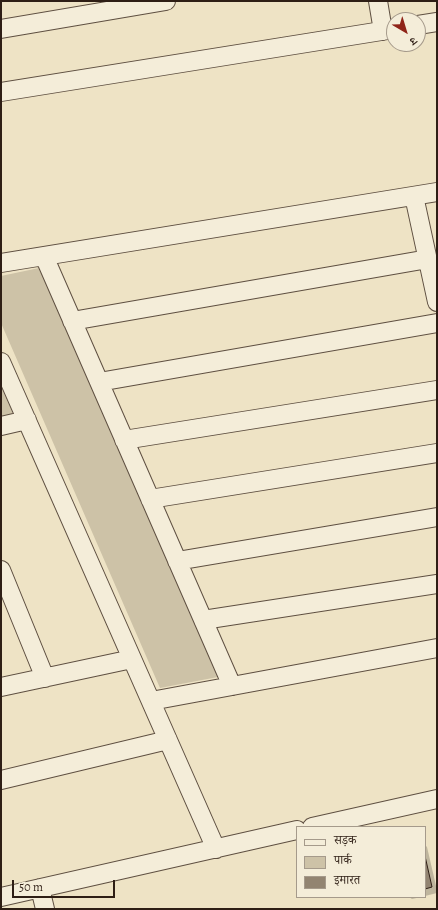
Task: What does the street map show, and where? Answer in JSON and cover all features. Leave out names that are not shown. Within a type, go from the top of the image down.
[{"type":"street","points":[[1,28],[166,1]]},
{"type":"street","points":[[378,1],[386,24]]},
{"type":"street","points":[[426,24],[437,22]]},
{"type":"street","points":[[1,92],[386,30]]},
{"type":"street","points":[[1,263],[437,192]]},
{"type":"street","points":[[414,196],[437,302]]},
{"type":"street","points":[[44,256],[232,686]]},
{"type":"street","points":[[72,321],[428,260]]},
{"type":"street","points":[[99,382],[437,323]]},
{"type":"street","points":[[1,362],[216,848]]},
{"type":"street","points":[[124,440],[437,390]]},
{"type":"street","points":[[1,426],[27,420]]},
{"type":"street","points":[[150,499],[437,453]]},
{"type":"street","points":[[177,561],[437,517]]},
{"type":"street","points":[[1,570],[45,678]]},
{"type":"street","points":[[203,620],[437,584]]},
{"type":"street","points":[[151,701],[437,648]]},
{"type":"street","points":[[1,687],[132,659]]},
{"type":"street","points":[[1,780],[168,740]]},
{"type":"street","points":[[316,826],[437,799]]},
{"type":"street","points":[[1,897],[296,830]]},
{"type":"street","points":[[40,888],[45,909]]},
{"type":"green space","points":[[39,268],[218,677],[160,688],[1,323],[1,276]]},
{"type":"green space","points":[[1,387],[15,418],[1,421]]},
{"type":"building","points":[[426,860],[432,887],[426,889]]}]
